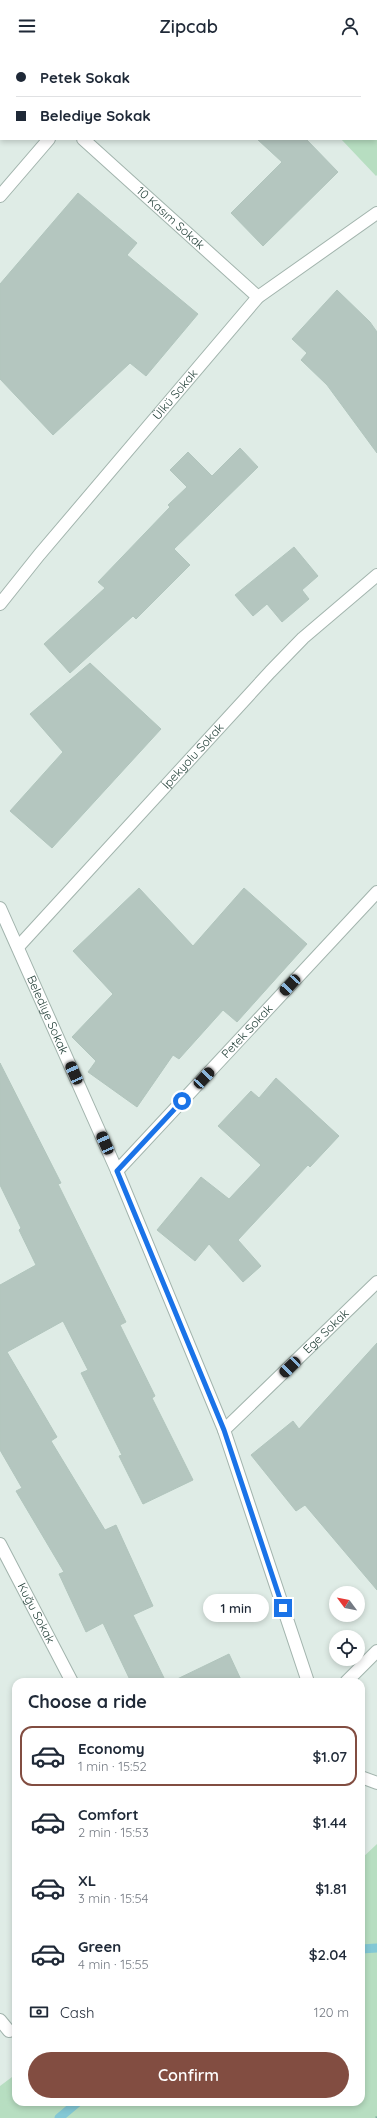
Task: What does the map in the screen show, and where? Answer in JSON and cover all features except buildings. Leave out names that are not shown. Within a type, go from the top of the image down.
[{"type":"street","points":[[0,196],[48,140]]},
{"type":"street","name":"10 Kasım Sokak","points":[[84,140],[258,297]]},
{"type":"street","name":"Ülkü Sokak","points":[[0,604],[39,555],[258,297],[377,213]]},
{"type":"street","name":"İpekyolu Sokak","points":[[18,947],[270,672],[303,638],[377,575]]},
{"type":"street","name":"Petek Sokak","points":[[117,1171],[377,892]]},
{"type":"street","name":"Belediye Sokak","points":[[0,908],[117,1171],[224,1430],[307,1678]]},
{"type":"street","name":"Ege Sokak","points":[[224,1430],[377,1282]]},
{"type":"street","name":"Kuğu Sokak","points":[[0,1544],[70,1678]]},
{"type":"street","points":[[350,1678],[377,1652]]},
{"type":"street","points":[[365,1778],[377,1783]]},
{"type":"street","points":[[0,2020],[9,2031]]},
{"type":"green space","points":[[342,140],[377,140],[376,176]]},
{"type":"green space","points":[[377,1844],[377,2118],[0,2118],[0,2086],[12,2077],[12,2106],[365,2106],[365,1855]]},
{"type":"waterway","points":[[365,1949],[377,1948]]},
{"type":"waterway","points":[[59,2118],[73,2106]]},
{"type":"route","points":[[182,1101],[117,1171],[224,1430],[283,1608]]}]
